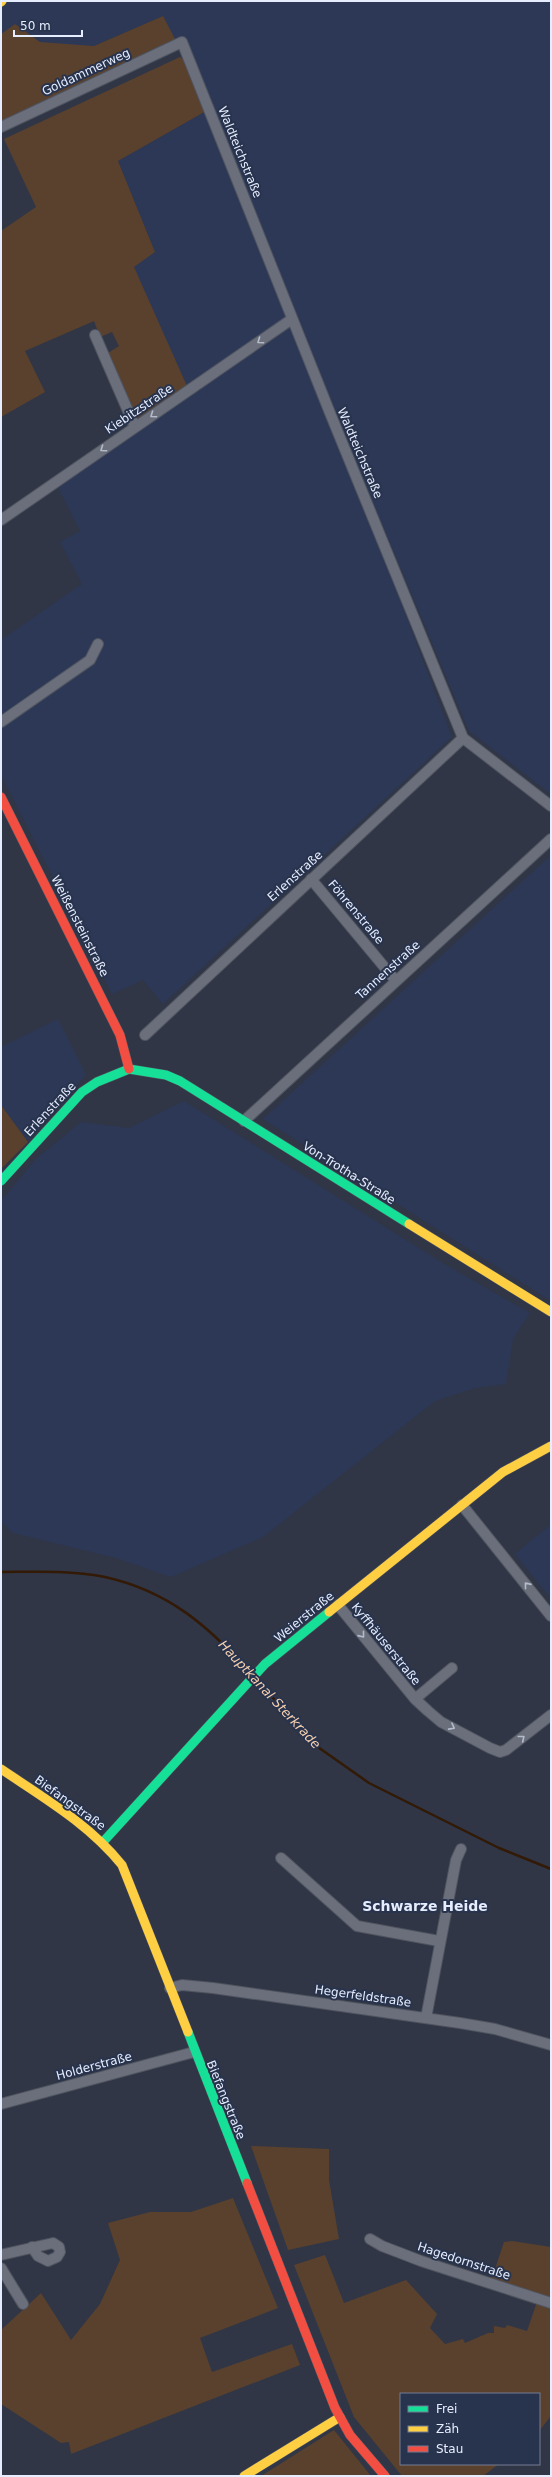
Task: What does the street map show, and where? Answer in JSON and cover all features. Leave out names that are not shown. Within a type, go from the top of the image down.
[{"type":"main road","name":"Weißensteinstraße","points":[[1,797],[120,1035],[129,1069]]},
{"type":"main road","name":"Von-Trotha-Straße","points":[[129,1069],[174,1078],[551,1312]]},
{"type":"main road","name":"Erlenstraße","points":[[1,1181],[82,1092],[98,1082],[129,1069]]},
{"type":"main road","name":"Weierstraße","points":[[102,1842],[265,1664],[503,1472],[551,1446]]},
{"type":"main road","name":"Biefangstraße","points":[[1,1769],[102,1842],[122,1865],[194,2052],[340,2417],[350,2435],[385,2476]]},
{"type":"main road","points":[[244,2476],[340,2417]]},
{"type":"street","name":"Waldteichstraße","points":[[182,42],[292,319],[463,738]]},
{"type":"street","name":"Goldammerweg","points":[[1,126],[182,42]]},
{"type":"street","name":"Kiebitzstraße","points":[[1,520],[292,319]]},
{"type":"street","points":[[94,335],[135,427]]},
{"type":"street","points":[[1,722],[90,660],[98,644]]},
{"type":"street","points":[[463,738],[551,806]]},
{"type":"street","name":"Erlenstraße","points":[[145,1035],[311,878],[463,738]]},
{"type":"street","name":"Tannenstraße","points":[[244,1121],[551,839]]},
{"type":"street","name":"Föhrenstraße","points":[[311,878],[396,981]]},
{"type":"street","points":[[462,1505],[551,1616]]},
{"type":"street","name":"Kyffhäuserstraße","points":[[338,1605],[415,1699],[441,1722],[490,1748],[500,1752],[506,1750],[551,1715]]},
{"type":"street","name":"Kyffhäuserstraße","points":[[415,1699],[452,1668]]},
{"type":"street","points":[[426,2018],[439,1941],[456,1860],[461,1849]]},
{"type":"street","points":[[282,1858],[357,1926],[439,1941]]},
{"type":"street","name":"Hegerfeldstraße","points":[[170,1988],[182,1985],[213,1988],[426,2018],[495,2029],[551,2045]]},
{"type":"street","name":"Holderstraße","points":[[1,2104],[194,2052]]},
{"type":"street","name":"Hagedornstraße","points":[[370,2239],[382,2246],[421,2261],[551,2303]]},
{"type":"street","points":[[1,2255],[32,2247]]},
{"type":"street","points":[[1,2268],[23,2304]]},
{"type":"shaded area","points":[[1,1],[551,1],[551,794],[469,731],[375,507],[362,499],[452,737],[163,1004],[143,980],[112,994],[1,775],[1,640],[82,584],[60,542],[80,531],[58,488],[122,442],[187,386],[133,266],[155,252],[118,161],[206,111],[163,16],[94,46],[50,45],[40,42],[15,24],[1,34]]},
{"type":"shaded area","points":[[163,16],[175,39],[1,121],[1,34],[15,24],[40,42],[94,46]]},
{"type":"shaded area","points":[[180,57],[185,61],[206,111],[118,161],[155,252],[134,267],[187,386],[141,419],[135,418],[108,353],[119,346],[112,332],[100,337],[94,321],[25,351],[45,392],[1,417],[1,231],[36,207],[4,139]]},
{"type":"shaded area","points":[[551,855],[551,1301],[263,1119]]},
{"type":"shaded area","points":[[58,1019],[86,1075],[28,1142],[1,1105],[1,1047]]},
{"type":"shaded area","points":[[184,1101],[441,1262],[530,1313],[513,1339],[506,1384],[475,1388],[435,1401],[263,1537],[171,1577],[116,1558],[13,1533],[1,1521],[1,1201],[36,1159],[81,1122],[129,1128]]},
{"type":"shaded area","points":[[1,1105],[28,1142],[1,1169]]},
{"type":"shaded area","points":[[551,1524],[551,1599],[515,1554]]},
{"type":"shaded area","points":[[251,2146],[329,2149],[329,2180],[339,2239],[288,2250]]},
{"type":"shaded area","points":[[233,2198],[278,2308],[200,2338],[212,2372],[292,2344],[300,2365],[71,2454],[69,2442],[61,2443],[1,2404],[1,2330],[41,2293],[71,2340],[100,2304],[120,2260],[108,2223],[150,2212],[191,2212]]},
{"type":"shaded area","points":[[512,2241],[551,2247],[551,2299],[491,2281],[504,2242]]},
{"type":"shaded area","points":[[325,2255],[344,2303],[406,2280],[437,2314],[430,2328],[445,2344],[463,2339],[465,2343],[488,2333],[494,2333],[494,2326],[505,2328],[507,2325],[527,2331],[537,2302],[551,2306],[551,2416],[540,2430],[540,2393],[400,2393],[400,2465],[498,2465],[483,2476],[402,2476],[354,2417],[294,2265]]},
{"type":"shaded area","points":[[334,2430],[371,2476],[261,2476]]},
{"type":"waterway","name":"Hauptkanal Sterkrade","points":[[1,1572],[80,1573],[128,1583],[148,1591],[168,1601],[203,1626],[219,1640],[250,1673]]},
{"type":"waterway","name":"Hauptkanal Sterkrade","points":[[258,1681],[315,1745],[369,1783],[499,1848],[551,1869]]},
{"type":"traffic: fast","points":[[129,1069],[166,1075],[180,1081],[409,1224]]},
{"type":"traffic: fast","points":[[1,1181],[82,1092],[97,1082],[129,1069]]},
{"type":"traffic: fast","points":[[103,1842],[265,1664],[329,1612]]},
{"type":"traffic: fast","points":[[188,2032],[247,2183]]},
{"type":"traffic: slow","points":[[409,1224],[551,1312]]},
{"type":"traffic: slow","points":[[329,1612],[503,1472],[551,1446]]},
{"type":"traffic: slow","points":[[1,1769],[81,1824],[109,1850],[122,1865],[188,2032]]},
{"type":"traffic: slow","points":[[244,2476],[340,2417]]},
{"type":"traffic: jam","points":[[1,797],[120,1035],[129,1069]]},
{"type":"traffic: jam","points":[[247,2183],[335,2408],[350,2435],[385,2476]]},
{"type":"district","name":"Schwarze Heide","points":[[425,1906]]}]
